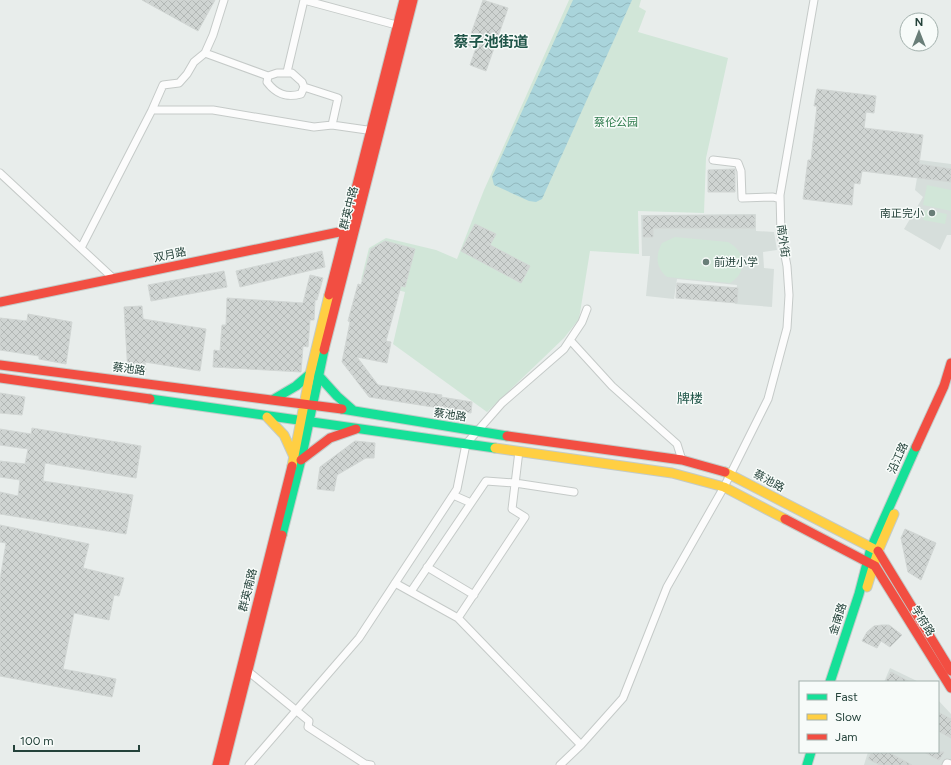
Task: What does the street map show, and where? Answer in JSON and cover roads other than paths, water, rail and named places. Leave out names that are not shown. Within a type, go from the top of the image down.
[{"type":"street","points":[[81,248],[152,110],[163,85],[178,83],[187,74],[194,62],[205,53],[213,35],[224,0]]},
{"type":"street","points":[[287,72],[304,0],[402,26]]},
{"type":"street","name":"群英中路","points":[[402,26],[404,0]]},
{"type":"street","name":"群英中路","points":[[314,375],[402,26],[413,0]]},
{"type":"street","name":"南外街","points":[[560,765],[581,745],[622,698],[666,587],[724,487],[768,399],[787,328],[787,266],[781,235],[780,199],[814,0]]},
{"type":"street","points":[[205,53],[268,76],[277,73],[292,73],[298,78],[304,87],[338,98],[332,125]]},
{"type":"street","points":[[268,76],[267,82],[272,89],[281,95],[293,96],[301,94],[304,87]]},
{"type":"street","points":[[152,110],[213,110],[314,127],[332,125],[376,131]]},
{"type":"street","name":"群英中路","points":[[305,421],[344,231],[376,131]]},
{"type":"street","points":[[712,160],[738,163],[741,170],[742,198],[773,197],[780,199]]},
{"type":"street","points":[[0,172],[114,279]]},
{"type":"street","name":"双月路","points":[[0,302],[344,231]]},
{"type":"street","points":[[249,765],[359,638],[457,489],[466,444],[502,403],[564,349],[582,322],[587,309]]},
{"type":"street","points":[[570,340],[612,386],[677,444],[682,460]]},
{"type":"street","name":"沿江路","points":[[871,564],[874,550],[944,386],[951,363]]},
{"type":"street","name":"蔡池路","points":[[0,365],[274,399],[476,432],[682,460],[731,474],[874,550]]},
{"type":"street","points":[[274,399],[314,375],[355,412]]},
{"type":"street","points":[[0,378],[672,474],[724,487],[871,564]]},
{"type":"street","name":"沿江路","points":[[874,550],[951,379]]},
{"type":"street","points":[[266,416],[278,424],[285,434],[297,458],[330,438],[358,428]]},
{"type":"street","name":"群英南路","points":[[224,765],[249,672],[305,421]]},
{"type":"street","points":[[458,618],[525,517],[512,509],[519,452]]},
{"type":"street","name":"群英南路","points":[[217,765],[297,458]]},
{"type":"street","points":[[412,590],[486,481],[515,483],[574,492]]},
{"type":"street","points":[[453,495],[471,503]]},
{"type":"street","name":"学府路","points":[[874,550],[951,671]]},
{"type":"street","name":"学府路","points":[[871,564],[951,688]]},
{"type":"street","name":"金南路","points":[[830,681],[871,564]]},
{"type":"street","name":"金南路","points":[[836,681],[871,564]]},
{"type":"street","points":[[427,567],[474,595]]},
{"type":"street","points":[[395,583],[412,590],[458,618],[581,745]]},
{"type":"street","points":[[249,672],[309,721],[308,727],[366,765]]},
{"type":"street","points":[[803,765],[807,753]]},
{"type":"street","points":[[807,765],[812,753]]},
{"type":"street","points":[[946,765],[947,763],[951,764]]},
{"type":"water","points":[[573,0],[632,0],[542,199],[536,202],[529,201],[494,185],[492,177]]},
{"type":"place","name":"南正完小","points":[[932,213]]},
{"type":"place","name":"前进小学","points":[[706,262]]},
{"type":"district","name":"蔡子池街道","points":[[491,42]]},
{"type":"district","name":"牌楼","points":[[690,398]]},
{"type":"park label","name":"蔡伦公园","points":[[616,122]]}]
